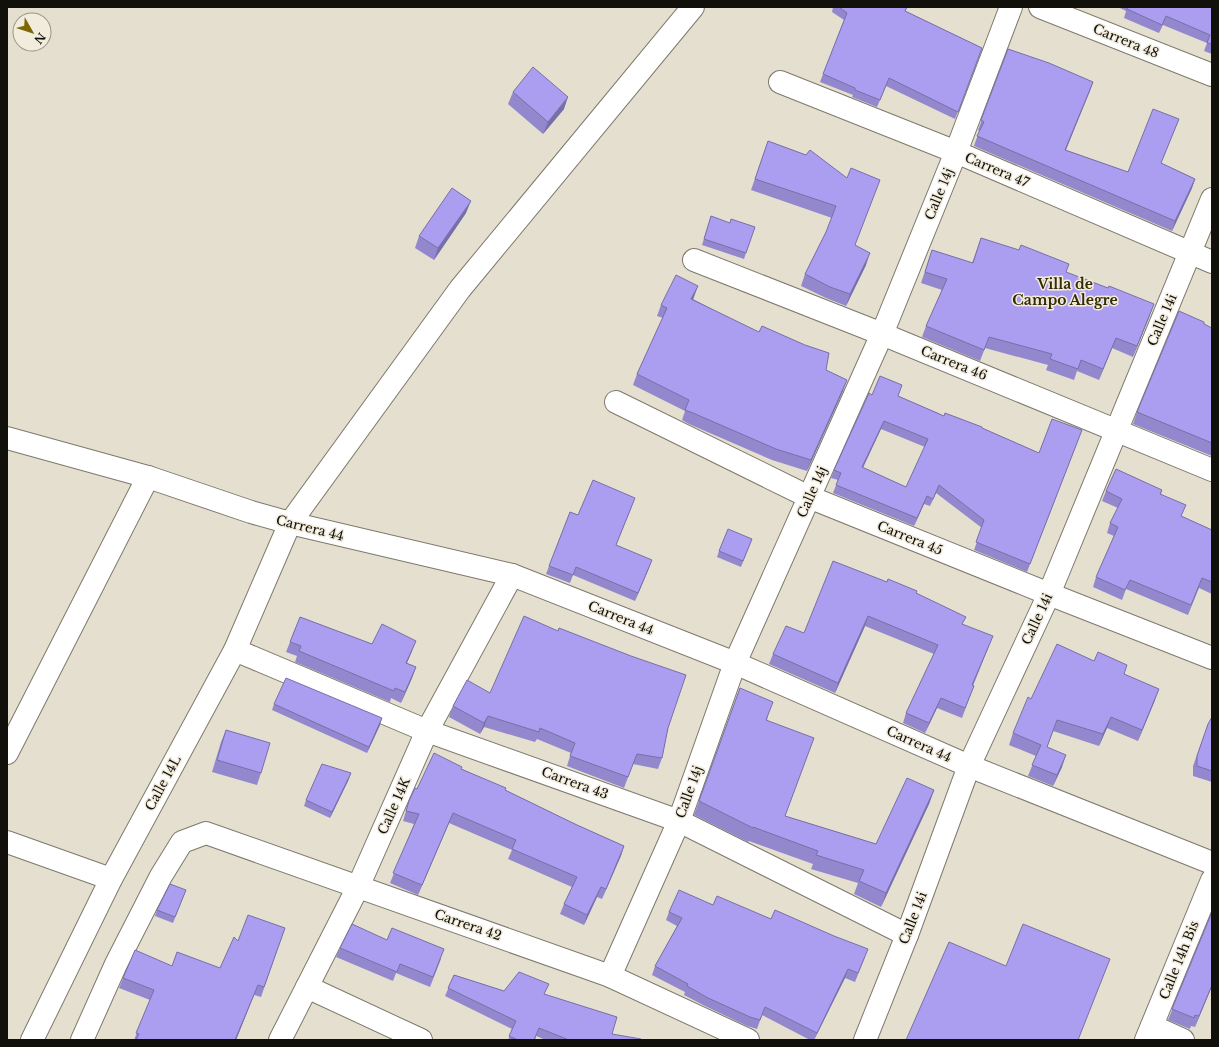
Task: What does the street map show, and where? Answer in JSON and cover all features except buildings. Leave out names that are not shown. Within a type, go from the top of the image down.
[{"type":"street","name":"Calle 14L","points":[[32,1040],[111,879],[235,650],[290,523],[460,289],[693,7]]},
{"type":"street","name":"Calle 14j","points":[[610,976],[679,821],[735,663],[882,334],[956,152],[1011,7]]},
{"type":"street","name":"Carrera 48","points":[[1040,7],[1212,75]]},
{"type":"street","name":"Carrera 47","points":[[780,82],[956,152],[1212,262]]},
{"type":"street","name":"Calle 14i","points":[[865,1040],[907,935],[969,766],[1049,594],[1212,199]]},
{"type":"street","name":"Carrera 46","points":[[694,260],[882,334],[1212,470]]},
{"type":"street","name":"Carrera 45","points":[[616,402],[809,497],[1212,658]]},
{"type":"street","name":"Carrera 44","points":[[7,438],[148,476],[251,512],[290,523],[512,575],[735,663],[969,766],[1212,863]]},
{"type":"street","points":[[7,753],[148,476]]},
{"type":"street","name":"Calle 14K","points":[[280,1040],[358,887],[427,731],[512,575]]},
{"type":"street","name":"Carrera 43","points":[[235,650],[427,731],[679,821],[907,935]]},
{"type":"street","name":"Carrera 42","points":[[82,1040],[116,964],[161,876],[182,842],[206,833],[610,976],[748,1040]]},
{"type":"street","points":[[7,842],[111,879]]},
{"type":"street","name":"Calle 14h Bis","points":[[1149,1033],[1212,880]]},
{"type":"street","points":[[307,987],[421,1040]]},
{"type":"street","points":[[1149,1033],[1183,1040]]},
{"type":"district","name":"Villa de Campo Alegre","points":[[1065,292]]}]
